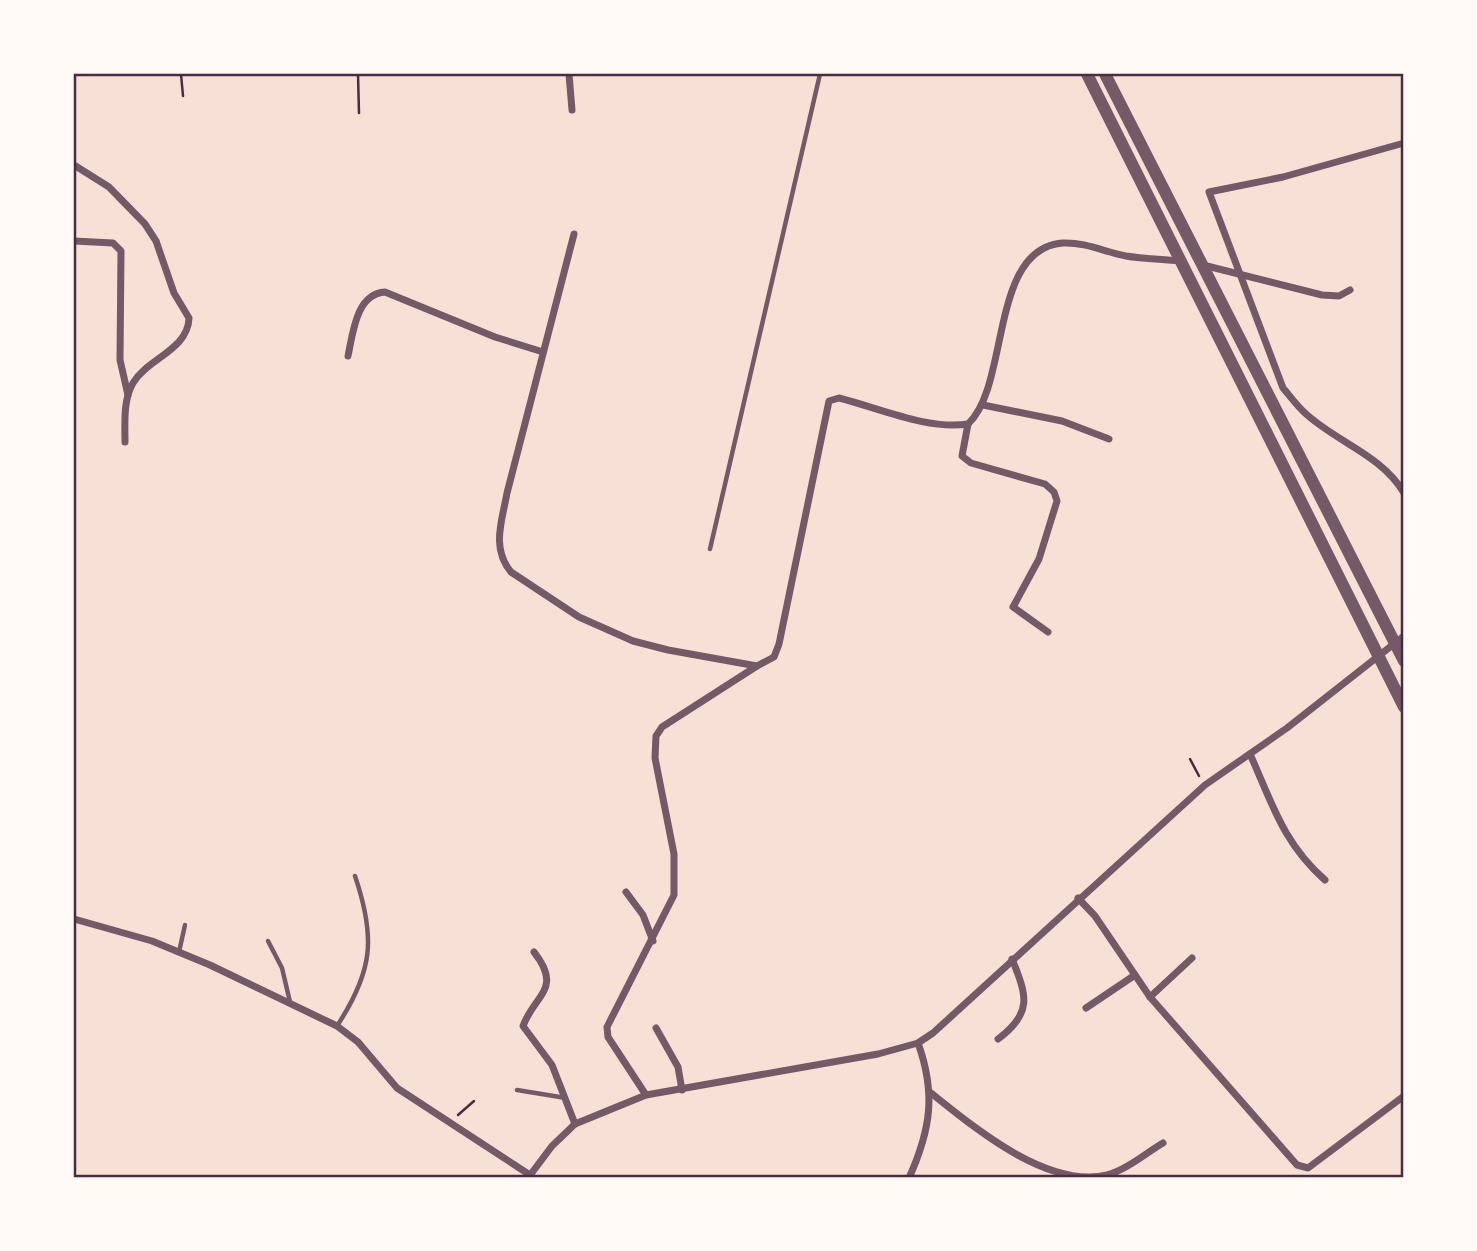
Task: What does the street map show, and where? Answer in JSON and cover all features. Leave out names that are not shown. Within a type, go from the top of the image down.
[{"type":"street","points":[[569,74],[572,110]]},
{"type":"street","points":[[1087,74],[1404,706]]},
{"type":"street","points":[[1105,74],[1400,641],[1404,661]]},
{"type":"street","points":[[1404,143],[1283,177],[1209,192],[1283,388],[1305,414],[1373,461],[1396,481],[1404,493]]},
{"type":"street","points":[[74,165],[109,187],[145,224],[156,241],[174,293],[189,318],[185,337],[140,375],[128,395]]},
{"type":"street","points":[[574,234],[499,535],[504,564],[579,617],[633,641],[757,666]]},
{"type":"street","points":[[74,241],[113,243],[121,251],[120,360],[128,395],[125,442]]},
{"type":"street","points":[[1048,632],[1013,607],[1040,559],[1057,501],[1054,492],[1045,484],[971,464],[962,456],[968,424],[983,405],[1005,311],[1027,264],[1038,250],[1066,243],[1126,256],[1181,261]]},
{"type":"street","points":[[1202,264],[1322,295],[1339,296],[1350,290]]},
{"type":"street","points":[[348,356],[366,300],[373,293],[384,292],[495,337],[543,352]]},
{"type":"street","points":[[646,1095],[608,1037],[607,1027],[613,1010],[653,942],[674,895],[676,873],[655,758],[656,736],[662,727],[774,657],[779,644],[829,401],[839,398],[916,418],[956,426],[968,424]]},
{"type":"street","points":[[983,405],[1062,421],[1109,439]]},
{"type":"street","points":[[74,919],[152,941],[290,1002],[337,1026],[358,1042],[397,1088],[529,1176],[552,1146],[575,1124],[646,1095],[878,1054],[918,1043],[933,1033],[1205,785],[1400,641]]},
{"type":"street","points":[[1250,754],[1280,827],[1306,863],[1325,880]]},
{"type":"street","points":[[626,892],[643,915],[653,942]]},
{"type":"street","points":[[1078,898],[1095,916],[1150,997],[1297,1165],[1308,1168],[1404,1096]]},
{"type":"street","points":[[534,952],[548,974],[547,987],[523,1026],[552,1065],[575,1124]]},
{"type":"street","points":[[1150,997],[1192,958]]},
{"type":"street","points":[[998,1039],[1022,1017],[1025,1002],[1012,959]]},
{"type":"street","points":[[1086,1008],[1135,975]]},
{"type":"street","points":[[656,1028],[678,1067],[682,1090]]},
{"type":"street","points":[[909,1178],[929,1117],[931,1093],[918,1043]]},
{"type":"street","points":[[931,1093],[991,1138],[1045,1169],[1058,1173],[1106,1175],[1163,1143]]},
{"type":"lane","points":[[710,549],[820,74]]},
{"type":"lane","points":[[337,1026],[363,979],[371,941],[369,923],[355,876]]},
{"type":"lane","points":[[179,952],[185,925]]},
{"type":"lane","points":[[268,941],[282,968],[290,1002]]},
{"type":"lane","points":[[517,1090],[567,1098]]},
{"type":"path","points":[[181,74],[183,96]]},
{"type":"path","points":[[358,74],[359,113]]},
{"type":"path","points":[[1189,759],[1205,785]]},
{"type":"path","points":[[450,1122],[474,1101]]}]
